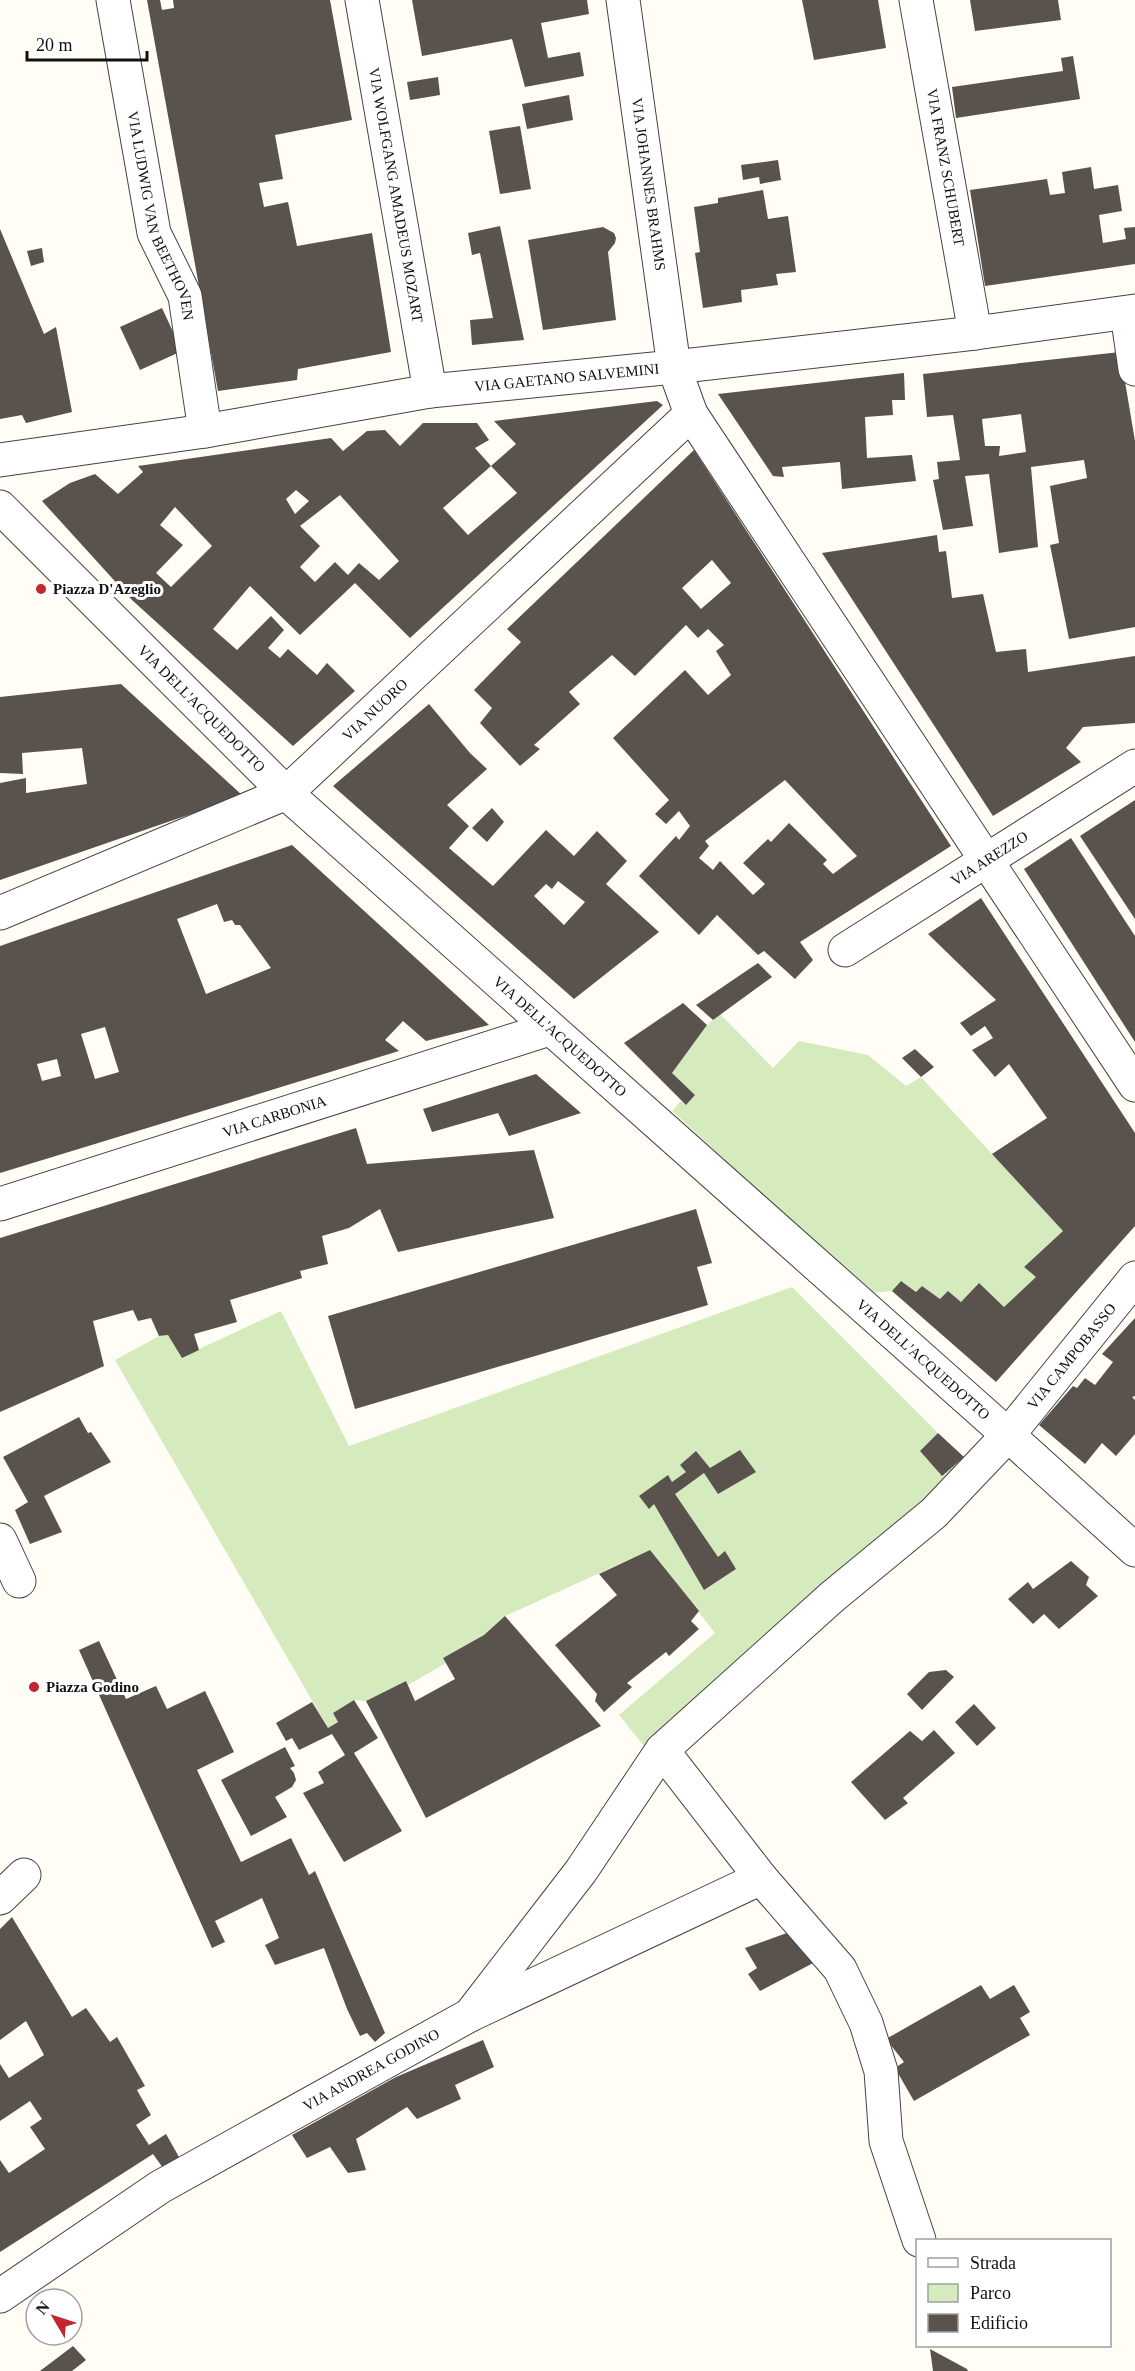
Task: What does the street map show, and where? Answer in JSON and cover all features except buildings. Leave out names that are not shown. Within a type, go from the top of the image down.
[{"type":"street","name":"VIA LUDWIG VAN BEETHOVEN","points":[[112,0],[154,233],[185,296],[205,431]]},
{"type":"street","name":"VIA WOLFGANG AMADEUS MOZART","points":[[362,0],[429,391]]},
{"type":"street","name":"VIA JOHANNES BRAHMS","points":[[623,0],[674,367],[691,414],[1135,1085]]},
{"type":"street","name":"VIA FRANZ SCHUBERT","points":[[916,0],[975,333]]},
{"type":"street","name":"VIA GAETANO SALVEMINI","points":[[0,460],[205,431],[429,391],[674,367],[975,333],[1131,312]]},
{"type":"street","points":[[1131,312],[1135,369]]},
{"type":"street","name":"VIA NUORO","points":[[0,913],[286,793],[691,414]]},
{"type":"street","name":"VIA DELL'ACQUEDOTTO","points":[[0,507],[286,793],[1135,1550]]},
{"type":"street","name":"VIA AREZZO","points":[[845,950],[1135,766]]},
{"type":"street","name":"VIA CARBONIA","points":[[0,1204],[549,1029]]},
{"type":"street","name":"VIA CAMPOBASSO","points":[[470,2015],[581,1871],[662,1750],[807,1619],[934,1513],[1008,1435],[1135,1278]]},
{"type":"street","points":[[0,1540],[19,1581]]},
{"type":"street","points":[[662,1750],[761,1878],[840,1968],[866,2023],[880,2071],[886,2141],[918,2239]]},
{"type":"street","points":[[0,1898],[24,1875]]},
{"type":"street","name":"VIA ANDREA GODINO","points":[[0,2296],[160,2187],[470,2015],[761,1878]]},
{"type":"green space","points":[[720,1014],[773,1068],[799,1041],[868,1055],[906,1086],[921,1077],[1063,1231],[1024,1267],[1036,1277],[1004,1307],[979,1283],[961,1302],[940,1299],[922,1286],[916,1292],[901,1281],[892,1291],[870,1293],[672,1111],[681,1101],[686,1105],[695,1095],[672,1073],[707,1025]]},
{"type":"green space","points":[[792,1287],[938,1433],[920,1451],[942,1475],[964,1457],[972,1465],[644,1746],[619,1715],[715,1633],[650,1550],[505,1616],[484,1635],[443,1658],[446,1663],[408,1685],[406,1681],[366,1701],[354,1700],[333,1713],[338,1722],[328,1728],[115,1360],[159,1336],[168,1335],[182,1357],[281,1311],[349,1446]]},
{"type":"place","name":"Piazza D'Azeglio","points":[[41,589]]},
{"type":"place","name":"Piazza Godino","points":[[34,1687]]}]
